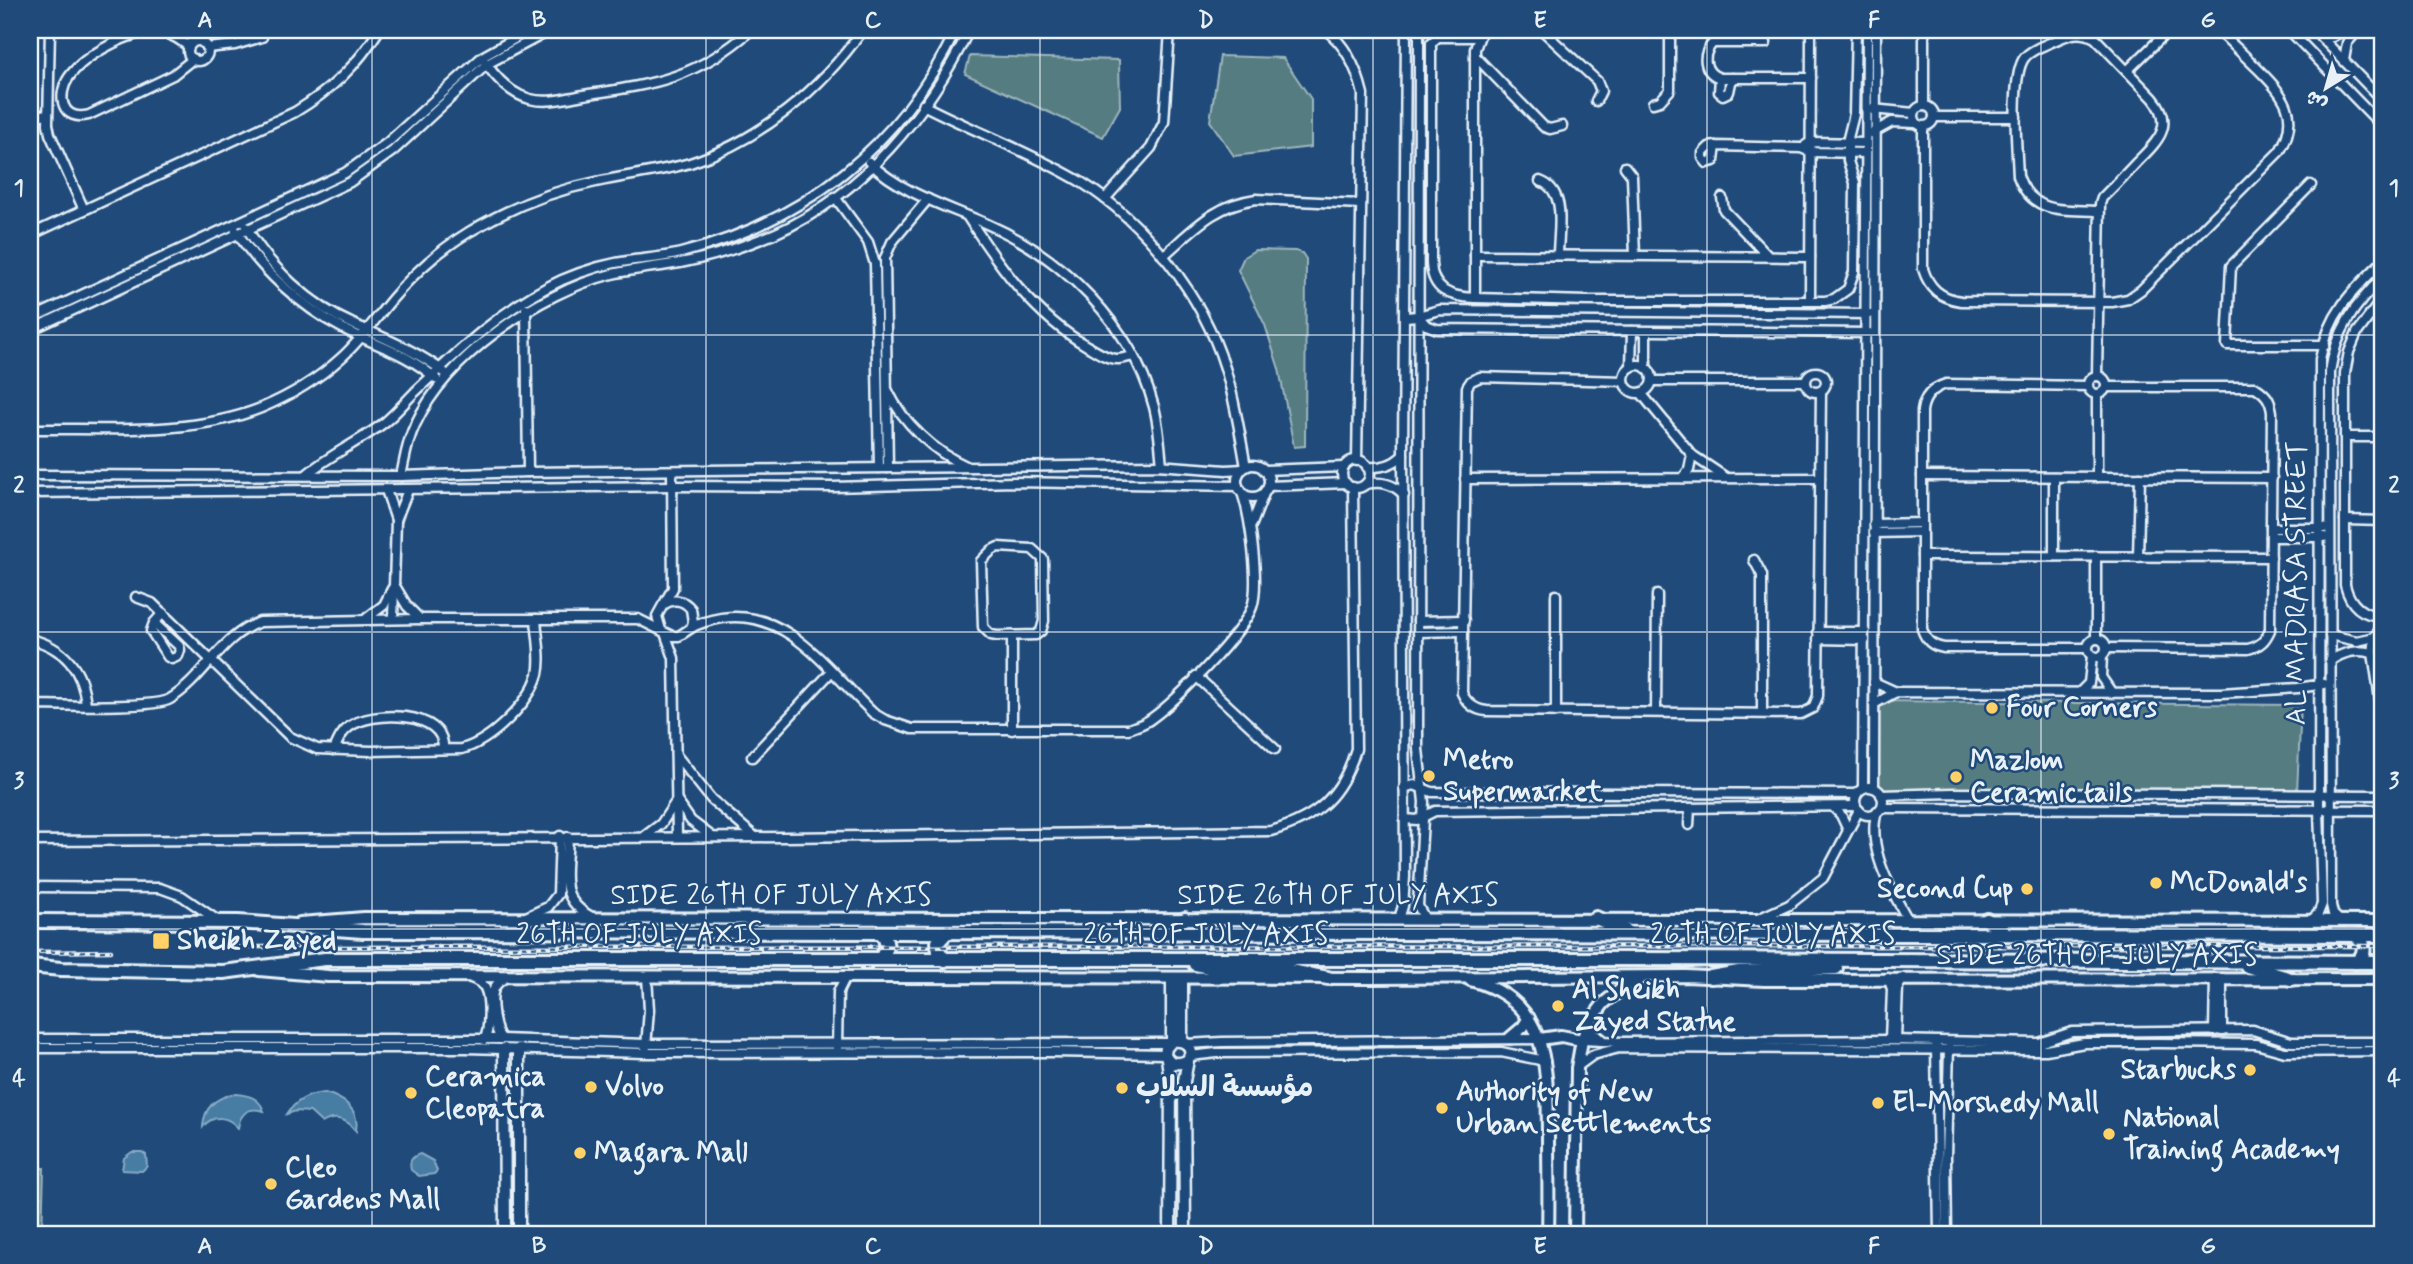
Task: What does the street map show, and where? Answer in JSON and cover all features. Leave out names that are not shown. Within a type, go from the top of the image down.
[{"type":"highway","points":[[1158,933],[1185,919]]},
{"type":"highway","points":[[1596,919],[1633,934]]},
{"type":"highway","points":[[1987,920],[2008,934]]},
{"type":"highway","name":"26TH OF JULY AXIS","points":[[30,921],[219,921],[363,931],[2383,935]]},
{"type":"highway","points":[[879,932],[887,943],[881,959]]},
{"type":"highway","points":[[946,960],[939,952],[938,942],[948,932]]},
{"type":"highway","points":[[2354,935],[2362,941],[2364,948],[2363,955],[2356,962]]},
{"type":"highway","name":"26TH OF JULY AXIS","points":[[30,966],[223,972],[325,959],[2383,962]]},
{"type":"highway","points":[[1182,959],[1212,968],[1280,970],[1328,978]]},
{"type":"highway","points":[[1712,977],[1748,971],[1860,966],[1883,960]]},
{"type":"highway","points":[[2230,962],[2291,979]]},
{"type":"main road","name":"SIDE 26TH OF JULY AXIS","points":[[293,925],[346,918],[2383,921]]},
{"type":"main road","points":[[30,973],[61,969]]},
{"type":"main road","name":"SIDE 26TH OF JULY AXIS","points":[[257,969],[314,975],[468,976],[2383,979]]},
{"type":"main road","points":[[1575,1234],[1577,1068],[1582,1040],[1589,1023],[1613,995],[1646,976]]},
{"type":"main road","points":[[1455,977],[1489,985],[1504,993],[1529,1018],[1540,1039],[1548,1099],[1548,1234]]},
{"type":"main road","points":[[1510,1038],[1529,1018]]},
{"type":"main road","points":[[1589,1023],[1593,1034],[1601,1041]]},
{"type":"main road","points":[[1540,1039],[1561,1036],[1582,1040]]},
{"type":"street","points":[[50,30],[47,114],[50,134],[84,210]]},
{"type":"street","points":[[192,30],[189,54],[199,61],[205,58],[204,30]]},
{"type":"street","points":[[30,235],[295,112],[343,77],[379,30]]},
{"type":"street","points":[[30,319],[329,181],[359,164],[387,144],[484,61],[530,30]]},
{"type":"street","points":[[30,330],[365,173],[393,151],[484,61],[551,30]]},
{"type":"street","points":[[484,61],[499,80],[519,95],[532,100],[559,100],[640,86],[689,72],[722,54],[751,30]]},
{"type":"street","points":[[30,429],[183,426],[236,416],[282,398],[304,386],[342,357],[425,266],[466,234],[494,218],[554,192],[690,163],[749,137],[803,98],[830,71],[863,30]]},
{"type":"street","points":[[306,475],[382,424],[487,326],[525,299],[562,280],[607,265],[679,254],[753,230],[800,206],[822,191],[864,156],[914,100],[932,75],[956,30]]},
{"type":"street","points":[[401,475],[415,424],[442,384],[491,336],[526,310],[588,281],[701,258],[750,243],[804,219],[873,165],[925,106],[943,80],[970,30]]},
{"type":"street","points":[[1105,199],[1159,136],[1165,118],[1170,30]]},
{"type":"street","points":[[1326,30],[1352,61],[1363,94],[1357,461]]},
{"type":"street","points":[[1399,919],[1403,906],[1405,819],[1403,455],[1406,30]]},
{"type":"street","points":[[1419,30],[1418,749],[1424,802],[1418,906],[1425,919]]},
{"type":"street","points":[[1542,30],[1597,81],[1601,91],[1596,101]]},
{"type":"street","points":[[1653,103],[1660,101],[1670,90],[1670,30]]},
{"type":"street","points":[[1810,301],[1811,30]]},
{"type":"street","points":[[1475,298],[1475,56],[1480,33],[1438,37],[1431,48],[1431,273],[1440,290],[1449,295],[1475,298],[1810,301],[1833,299],[1841,295],[1852,281],[1855,183],[1848,161],[1849,132],[1854,114],[1856,30]]},
{"type":"street","points":[[1756,920],[1789,905],[1823,877],[1858,808],[1863,763],[1865,636],[1874,529],[1870,498],[1865,333],[1870,314],[1871,111],[1867,30]]},
{"type":"street","points":[[1871,111],[1876,30]]},
{"type":"street","points":[[1924,30],[1924,106]]},
{"type":"street","points":[[2128,70],[2169,30]]},
{"type":"street","points":[[1871,111],[1892,117],[1917,121],[1931,124],[1934,117],[1931,109],[1924,106],[1916,109],[1917,121],[1923,269],[1936,291],[1952,300],[1961,301],[2120,302],[2141,290],[2280,151],[2286,141],[2290,117],[2281,94],[2218,30]]},
{"type":"street","points":[[2289,30],[2383,127]]},
{"type":"street","points":[[2314,30],[2383,101]]},
{"type":"street","points":[[2344,60],[2345,47],[2358,30]]},
{"type":"street","points":[[2322,38],[2332,37],[2343,31],[2349,40]]},
{"type":"street","points":[[190,46],[171,35],[150,32],[89,56],[75,69],[64,85],[61,92],[64,106],[75,116],[89,115],[173,75],[193,59]]},
{"type":"street","points":[[2097,376],[2098,211],[2102,198],[2154,146],[2164,126],[2159,105],[2128,70],[2095,38],[2083,33],[2070,33],[2030,53],[2024,58],[2017,73],[2018,176],[2029,197],[2039,205],[2051,209],[2098,211]]},
{"type":"street","points":[[190,46],[197,41],[205,46],[235,45],[262,37]]},
{"type":"street","points":[[1766,43],[1717,42],[1709,46],[1706,66],[1711,74],[1720,78],[1811,78]]},
{"type":"street","points":[[1475,56],[1539,123],[1550,129],[1562,126]]},
{"type":"street","points":[[1720,78],[1719,92],[1723,95],[1730,92],[1732,78]]},
{"type":"street","points":[[30,705],[144,704],[165,701],[179,692],[238,632],[260,622],[638,619],[679,636],[712,619],[730,617],[767,621],[800,641],[873,713],[898,726],[912,729],[1128,729],[1152,718],[1229,641],[1246,619],[1254,597],[1251,527],[1238,477],[1244,468],[1232,392],[1219,353],[1202,315],[1163,256],[1105,199],[1035,158],[914,100]]},
{"type":"street","points":[[30,117],[47,114]]},
{"type":"street","points":[[1892,117],[1871,131],[1866,144],[1870,314],[1875,333],[1870,569],[1874,764],[1879,809],[1874,826],[1875,840],[1888,879],[1908,920]]},
{"type":"street","points":[[1934,117],[2016,117]]},
{"type":"street","points":[[1801,148],[1811,142],[1866,144]]},
{"type":"street","points":[[1837,143],[1837,153]]},
{"type":"street","points":[[1716,146],[1866,153]]},
{"type":"street","points":[[864,156],[904,188],[1021,242],[1065,272],[1102,310],[1133,356],[1153,405],[1162,465],[1168,484]]},
{"type":"street","points":[[1625,167],[1632,176],[1635,256]]},
{"type":"street","points":[[1540,181],[1554,190],[1559,200],[1558,255]]},
{"type":"street","points":[[2311,185],[2231,266],[2227,345],[2335,345]]},
{"type":"street","points":[[835,197],[865,237],[875,264],[883,468]]},
{"type":"street","points":[[1722,198],[1724,210],[1768,256]]},
{"type":"street","points":[[883,468],[886,254],[892,242],[928,199]]},
{"type":"street","points":[[1163,256],[1205,219],[1228,205],[1242,201],[1256,199],[1360,204]]},
{"type":"street","points":[[967,216],[1005,273],[1050,319],[1075,338],[1108,357],[1119,359],[1133,356]]},
{"type":"street","points":[[242,221],[264,254],[286,278],[324,308],[402,354],[442,384]]},
{"type":"street","points":[[232,225],[256,258],[291,293],[330,322],[365,333],[440,369],[449,376]]},
{"type":"street","points":[[1475,255],[1810,257]]},
{"type":"street","name":"AL MADRASA STREET","points":[[2310,921],[2318,914],[2322,904],[2319,809],[2320,359],[2332,320],[2346,298],[2383,261]]},
{"type":"street","name":"AL MADRASA STREET","points":[[2340,921],[2333,914],[2331,905],[2330,372],[2335,345],[2349,314],[2383,277]]},
{"type":"street","points":[[2383,298],[2357,333],[2349,352],[2345,373],[2344,437],[2347,595],[2361,611],[2383,616]]},
{"type":"street","points":[[525,299],[528,472]]},
{"type":"street","points":[[1405,317],[1439,310],[1870,314]]},
{"type":"street","points":[[1578,313],[1578,331]]},
{"type":"street","points":[[1701,313],[1701,332]]},
{"type":"street","points":[[2370,314],[2383,322]]},
{"type":"street","points":[[1418,316],[1426,325],[1437,329],[1578,331],[1632,336],[1701,332],[1875,333]]},
{"type":"street","points":[[1631,367],[1632,336]]},
{"type":"street","points":[[1646,336],[1646,368]]},
{"type":"street","points":[[1641,393],[1647,390],[1651,381],[1650,373],[1646,368],[1636,365],[1624,375],[1628,389],[1641,393],[1692,455],[1728,478]]},
{"type":"street","points":[[1624,381],[1480,377],[1473,379],[1466,390],[1462,693],[1471,706],[1487,711],[1556,712],[1801,713],[1813,708],[1818,696],[1821,391],[1826,383],[1820,372],[1810,373],[1805,381]]},
{"type":"street","points":[[2097,376],[2091,379],[2088,386],[2090,391],[2097,394],[2106,387]]},
{"type":"street","points":[[2097,376],[2103,379],[2106,387]]},
{"type":"street","points":[[1651,381],[1805,381]]},
{"type":"street","points":[[1805,381],[1809,390],[1821,391]]},
{"type":"street","points":[[2088,386],[1946,384],[1927,396],[1923,403],[1922,629],[1925,636],[1936,646],[2087,648],[2100,654],[2248,649],[2266,640],[2270,630],[2270,401],[2255,387],[2106,387]]},
{"type":"street","points":[[886,387],[900,411],[920,434],[943,454],[968,467]]},
{"type":"street","points":[[2097,394],[2097,477]]},
{"type":"street","points":[[2344,437],[2383,437]]},
{"type":"street","points":[[30,841],[1271,831],[1310,816],[1340,787],[1350,769],[1356,749],[1349,485],[1342,473],[1350,462],[1357,461],[1367,467],[1384,466],[1397,461],[1403,455]]},
{"type":"street","points":[[1684,478],[1691,466],[1692,455]]},
{"type":"street","points":[[1158,484],[1162,465]]},
{"type":"street","points":[[30,475],[401,475],[1033,466],[1162,465],[1244,468],[1255,465],[1269,477],[1251,527]]},
{"type":"street","points":[[1033,466],[1033,482]]},
{"type":"street","points":[[1264,470],[1344,467]]},
{"type":"street","points":[[1366,484],[1370,475],[1367,467]]},
{"type":"street","points":[[775,470],[775,486]]},
{"type":"street","points":[[672,471],[673,588],[661,607],[658,623],[674,659],[677,836]]},
{"type":"street","points":[[66,475],[68,493]]},
{"type":"street","points":[[80,475],[80,493]]},
{"type":"street","points":[[255,476],[256,492]]},
{"type":"street","points":[[1922,476],[2272,478]]},
{"type":"street","points":[[2053,477],[2054,556]]},
{"type":"street","points":[[2138,556],[2140,477]]},
{"type":"street","points":[[1465,479],[1819,478]]},
{"type":"street","points":[[30,493],[673,486],[833,487],[1033,482],[1240,488],[1245,494],[1256,496],[1267,488],[1385,483],[1397,487],[1404,495]]},
{"type":"street","points":[[393,619],[396,520],[408,489]]},
{"type":"street","points":[[386,490],[396,520]]},
{"type":"street","points":[[2344,520],[2383,521]]},
{"type":"street","points":[[1874,529],[1922,528]]},
{"type":"street","points":[[2271,532],[2331,532]]},
{"type":"street","points":[[999,547],[1032,549],[1038,552],[1044,566],[1043,626],[1036,635],[1012,636],[991,635],[986,632],[981,621],[981,561],[999,547]]},
{"type":"street","points":[[1922,556],[2271,557]]},
{"type":"street","points":[[2096,556],[2096,639]]},
{"type":"street","points":[[1754,560],[1762,575],[1762,713]]},
{"type":"street","points":[[671,579],[689,607],[693,622],[674,659]]},
{"type":"street","points":[[394,583],[407,607],[420,619]]},
{"type":"street","points":[[364,620],[384,605],[394,583]]},
{"type":"street","points":[[1556,595],[1556,712]]},
{"type":"street","points":[[1657,595],[1657,712]]},
{"type":"street","points":[[136,597],[148,599],[290,737],[308,746],[334,750],[463,749],[482,742],[522,704],[531,690],[538,674],[536,619]]},
{"type":"street","points":[[638,619],[675,600],[712,619]]},
{"type":"street","points":[[154,623],[163,613]]},
{"type":"street","points":[[1418,621],[1464,620]]},
{"type":"street","points":[[2383,622],[2375,637],[2373,653],[2383,720]]},
{"type":"street","points":[[1418,632],[1463,631]]},
{"type":"street","points":[[2330,635],[2357,641],[2375,637]]},
{"type":"street","points":[[1012,636],[1012,730]]},
{"type":"street","points":[[1818,636],[1865,636]]},
{"type":"street","points":[[30,639],[55,648],[75,666],[85,691],[86,705]]},
{"type":"street","points":[[2080,692],[2096,677],[2104,643],[2096,639],[2090,641],[2087,648]]},
{"type":"street","points":[[2330,661],[2355,650],[2373,653]]},
{"type":"street","points":[[752,757],[831,672]]},
{"type":"street","points":[[1196,676],[1275,749]]},
{"type":"street","points":[[2096,677],[2112,693]]},
{"type":"street","points":[[1874,682],[1896,692],[2221,693],[2298,688],[2309,693],[2330,688]]},
{"type":"street","points":[[1874,704],[1896,692]]},
{"type":"street","points":[[334,750],[348,727],[365,720],[391,717],[426,722],[440,733],[444,741],[443,750]]},
{"type":"street","points":[[676,755],[711,799],[754,836]]},
{"type":"street","points":[[1863,763],[1874,764]]},
{"type":"street","points":[[1404,788],[1414,785],[1432,792],[1878,791],[2383,795]]},
{"type":"street","points":[[677,800],[691,821],[711,836]]},
{"type":"street","points":[[645,836],[662,824],[677,800]]},
{"type":"street","points":[[1405,819],[1417,820],[1435,811],[1689,808],[1833,807],[1858,808],[1868,814],[1879,809],[2383,810]]},
{"type":"street","points":[[1833,807],[1841,815],[1848,830]]},
{"type":"street","points":[[1689,808],[1689,825]]},
{"type":"street","points":[[564,837],[568,894],[575,906],[595,918]]},
{"type":"street","points":[[524,918],[548,907],[558,894],[564,851]]},
{"type":"street","points":[[30,887],[160,888],[182,897],[219,921]]},
{"type":"street","points":[[558,894],[563,897],[568,894]]},
{"type":"street","points":[[1403,906],[1412,909],[1418,906]]},
{"type":"street","points":[[505,1234],[503,1048],[496,1031],[493,991],[508,975]]},
{"type":"street","points":[[468,976],[486,991],[489,1030],[484,1040]]},
{"type":"street","points":[[645,1049],[649,1010],[647,976]]},
{"type":"street","points":[[837,1049],[838,992],[846,976]]},
{"type":"street","points":[[1177,978],[1178,1043],[1189,1058],[1184,1081],[1185,1234]]},
{"type":"street","points":[[1888,978],[1892,989],[1893,1040]]},
{"type":"street","points":[[1893,1040],[1898,986],[1903,978]]},
{"type":"street","points":[[2218,978],[2218,1031]]},
{"type":"street","points":[[1577,1068],[1588,1057],[1613,1049],[1836,1051],[1936,1045],[1949,1041],[2039,1042],[2072,1032],[2258,1031],[2291,1042],[2383,1042]]},
{"type":"street","points":[[2159,1032],[2159,1043]]},
{"type":"street","points":[[30,1039],[377,1044],[517,1049],[954,1049],[1166,1056],[1177,1064],[1189,1058],[1217,1053],[1501,1052],[1545,1061]]},
{"type":"street","points":[[954,1049],[1052,1042],[1540,1039]]},
{"type":"street","points":[[377,1044],[484,1040],[503,1048],[511,1055],[517,1049]]},
{"type":"street","points":[[1582,1040],[1893,1040],[1936,1045],[1949,1050],[2046,1050],[2084,1043],[2256,1044],[2285,1052],[2383,1051]]},
{"type":"street","points":[[1835,1040],[1836,1051]]},
{"type":"street","points":[[1439,1041],[1439,1052]]},
{"type":"street","points":[[1939,1234],[1949,1041]]},
{"type":"street","points":[[1052,1042],[1052,1052]]},
{"type":"street","points":[[1335,1042],[1335,1052]]},
{"type":"street","points":[[2332,1042],[2332,1051]]},
{"type":"street","points":[[30,1048],[183,1043]]},
{"type":"street","points":[[1166,1056],[1178,1043]]},
{"type":"street","points":[[1936,1045],[1947,1234]]},
{"type":"street","points":[[517,1049],[519,1234]]},
{"type":"street","points":[[1166,1056],[1170,1082],[1170,1234]]},
{"type":"street","points":[[1937,1074],[1948,1073]]},
{"type":"street","points":[[1170,1082],[1184,1081]]},
{"type":"street","points":[[1170,1158],[1184,1158]]},
{"type":"street","points":[[1169,1209],[1185,1209]]},
{"type":"green space","points":[[970,56],[1119,60],[1120,107],[1103,137],[965,74]]},
{"type":"green space","points":[[1220,56],[1283,58],[1311,99],[1311,147],[1234,156],[1210,121]]},
{"type":"green space","points":[[1255,250],[1296,251],[1302,253],[1306,259],[1305,446],[1294,447],[1279,369],[1265,325],[1238,270],[1244,257]]},
{"type":"green space","points":[[1871,701],[2301,705],[2297,792],[1872,791]]},
{"type":"green space","points":[[30,1168],[44,1168],[42,1234],[30,1234]]},
{"type":"water","points":[[325,1093],[349,1106],[356,1117],[356,1131],[340,1120],[332,1119],[322,1123],[310,1112],[296,1111],[287,1114],[303,1099]]},
{"type":"water","points":[[235,1094],[252,1098],[264,1111],[254,1109],[246,1112],[238,1128],[230,1121],[220,1118],[211,1120],[203,1127],[212,1104]]},
{"type":"water","points":[[132,1152],[146,1155],[147,1166],[142,1171],[122,1170],[124,1158]]},
{"type":"water","points":[[420,1154],[433,1161],[437,1171],[434,1174],[419,1176],[411,1170],[411,1160]]},
{"type":"railway","points":[[212,947],[2383,946]]},
{"type":"railway","points":[[30,952],[111,951]]},
{"type":"place","name":"Four Corners","points":[[1992,708]]},
{"type":"place","name":"Metro Supermarket","points":[[1429,776]]},
{"type":"place","name":"Mazlom Ceramic tails","points":[[1956,777]]},
{"type":"place","name":"McDonald's","points":[[2156,883]]},
{"type":"place","name":"Second Cup","points":[[2027,889]]},
{"type":"place","name":"Sheikh Zayed","points":[[161,941]]},
{"type":"place","name":"Al Sheikh Zayed Statue","points":[[1558,1006]]},
{"type":"place","name":"Starbucks","points":[[2250,1070]]},
{"type":"place","name":"Volvo","points":[[591,1087]]},
{"type":"place","name":"مؤسسة السلاب","points":[[1122,1088]]},
{"type":"place","name":"Ceramica Cleopatra","points":[[411,1093]]},
{"type":"place","name":"El-Morshedy Mall","points":[[1878,1103]]},
{"type":"place","name":"Authority of New Urban Settlements","points":[[1442,1108]]},
{"type":"place","name":"National Training Academy","points":[[2109,1134]]},
{"type":"place","name":"Magara Mall","points":[[580,1153]]},
{"type":"place","name":"Cleo Gardens Mall","points":[[271,1184]]}]
